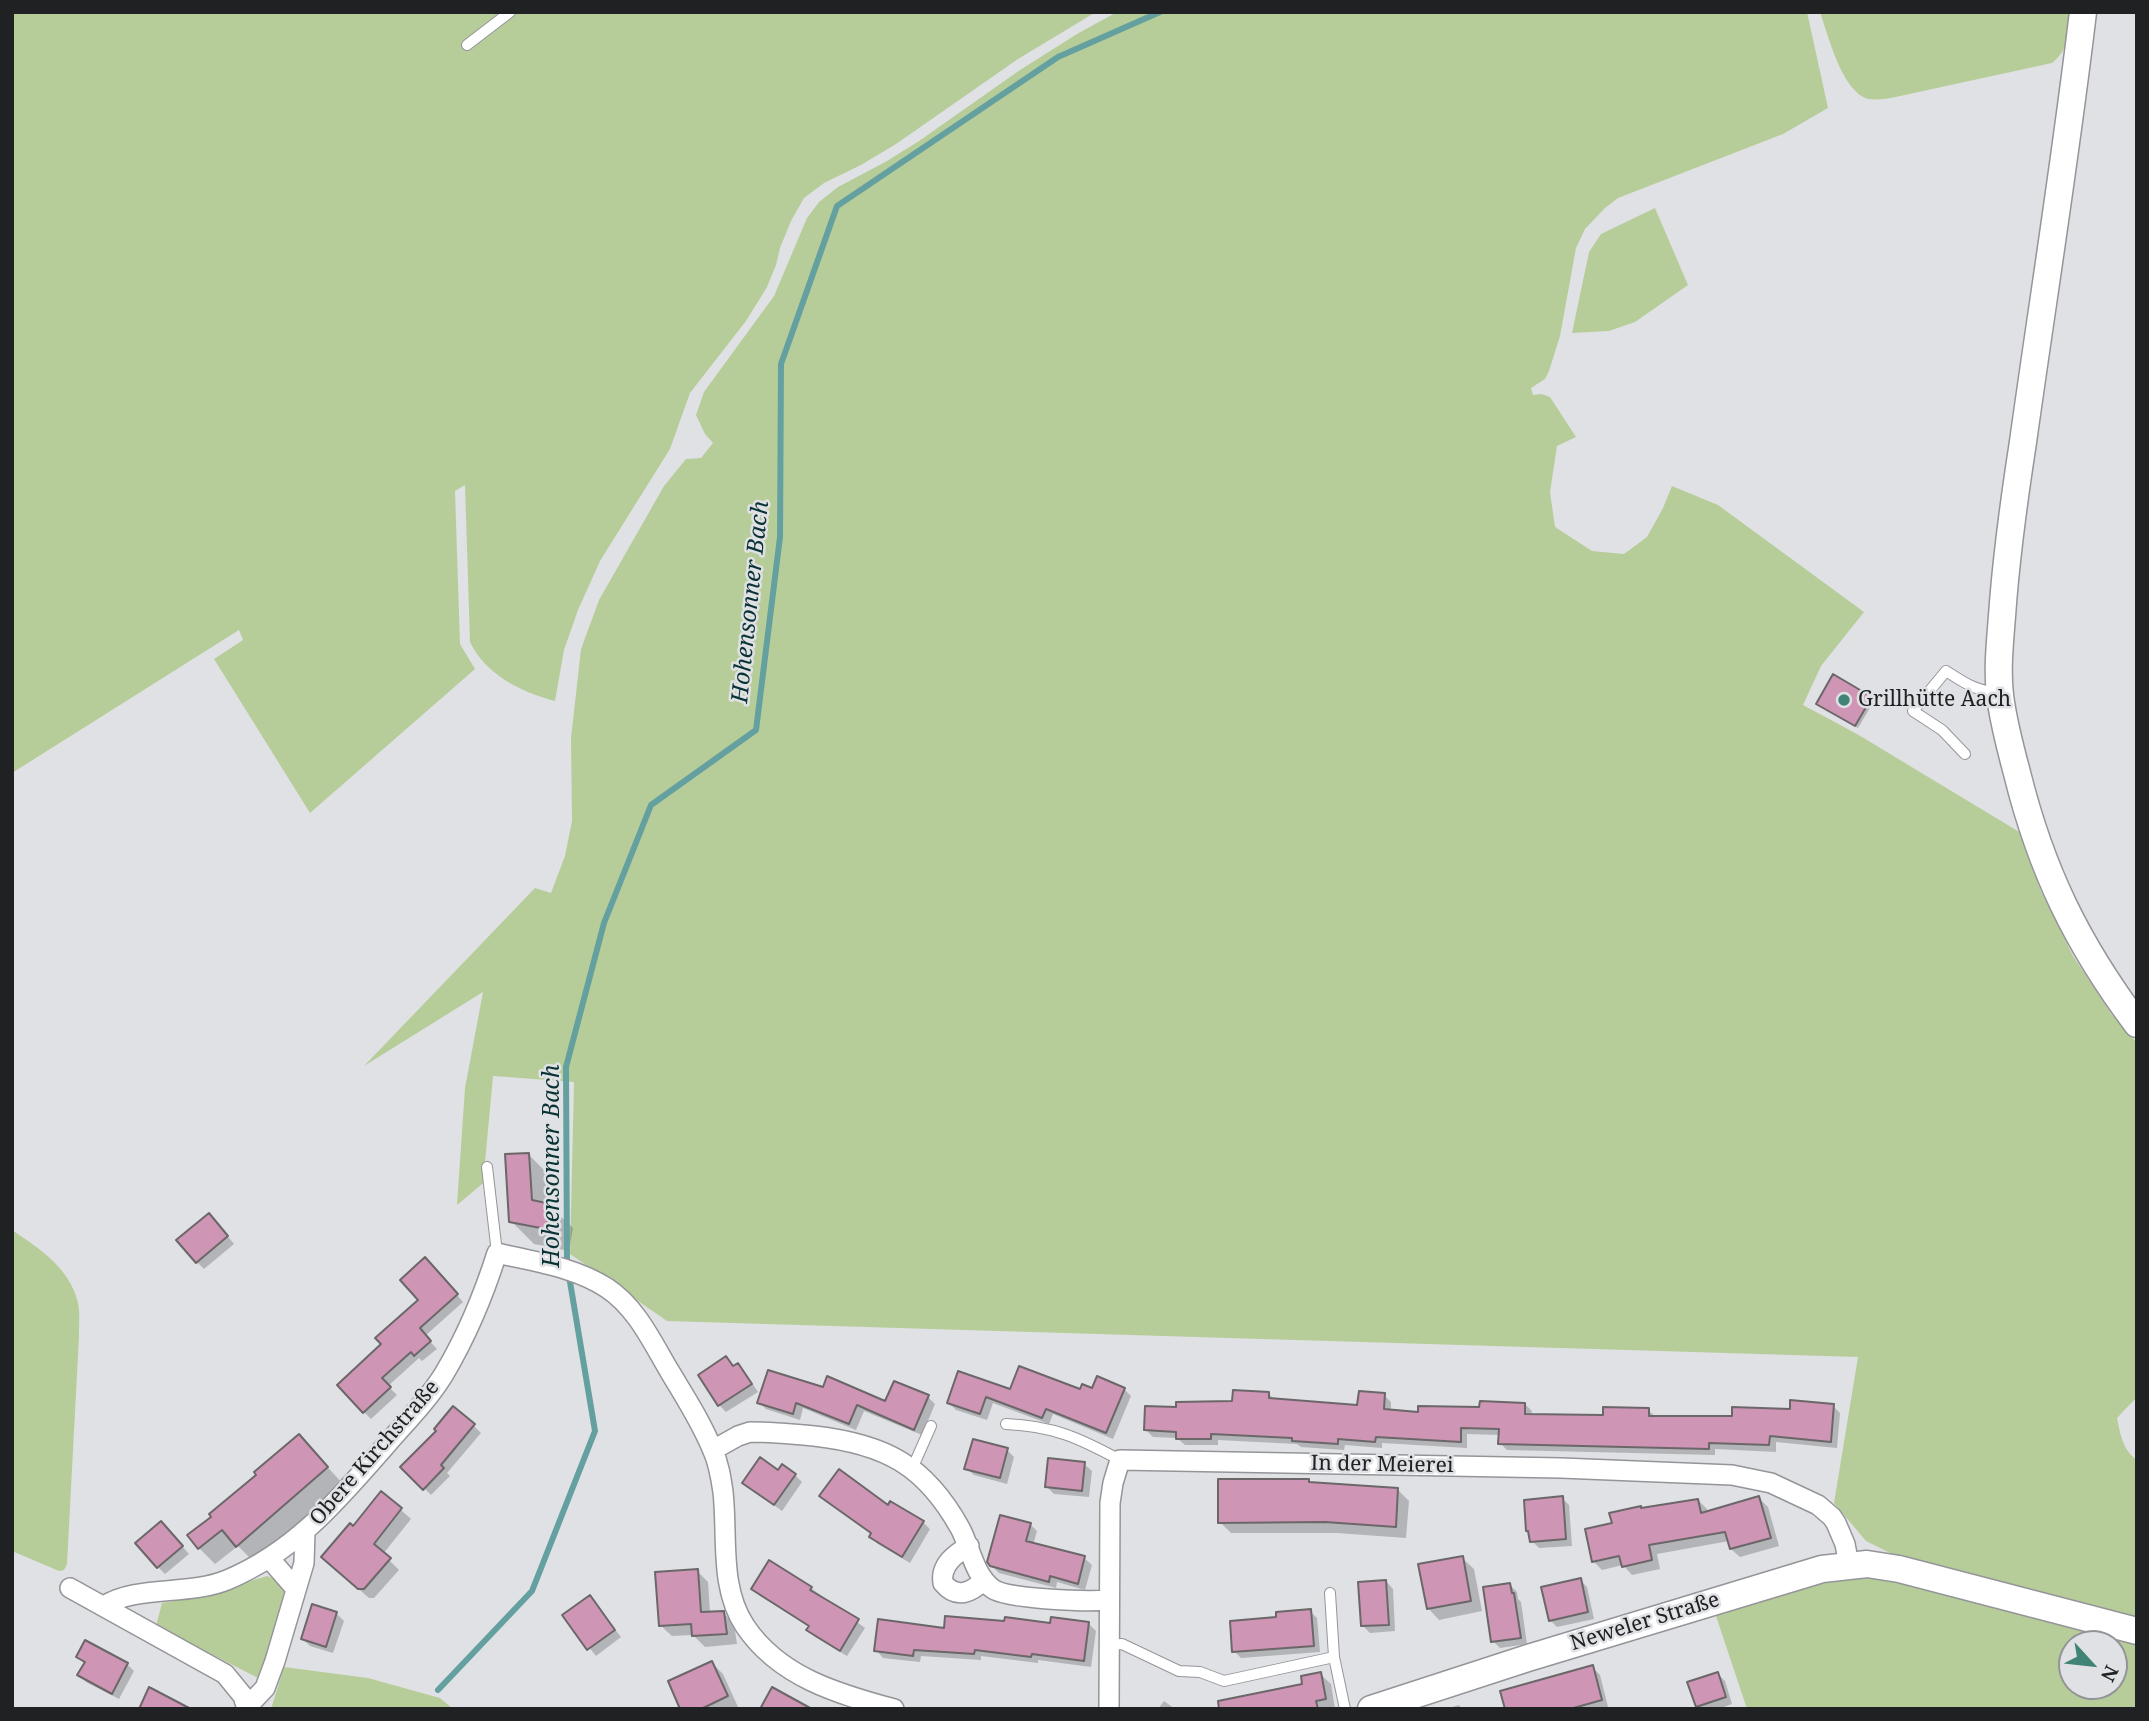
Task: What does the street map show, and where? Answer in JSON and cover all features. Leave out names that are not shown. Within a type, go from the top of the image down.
[{"type":"main road","points":[[2083,12],[2012,512],[2000,632],[2000,692],[2025,805],[2050,878],[2099,972],[2137,1024]]},
{"type":"main road","name":"Neweler Straße","points":[[1371,1709],[1755,1588],[1822,1569],[1849,1565],[1881,1565],[2137,1630]]},
{"type":"street","points":[[497,1253],[591,1279],[616,1294],[636,1316],[713,1450],[720,1470],[723,1495],[729,1584],[732,1599],[745,1626],[769,1654],[804,1678],[894,1709]]},
{"type":"street","name":"Obere Kirchstraße","points":[[104,1606],[120,1597],[177,1591],[225,1581],[269,1558],[305,1532],[341,1497],[433,1391],[462,1339],[497,1253]]},
{"type":"street","points":[[713,1450],[750,1432],[833,1438],[874,1447],[912,1469],[941,1498],[989,1587],[1006,1593],[1088,1602],[1108,1600]]},
{"type":"street","points":[[1109,1709],[1110,1503],[1120,1460]]},
{"type":"street","name":"In der Meierei","points":[[1120,1460],[1561,1468],[1713,1473],[1749,1478],[1792,1492],[1818,1505],[1832,1517],[1842,1534],[1849,1565]]},
{"type":"street","name":"Obere Kirchstraße","points":[[247,1708],[268,1680],[304,1563],[305,1532]]},
{"type":"street","points":[[969,1546],[958,1552],[947,1565],[943,1572],[943,1583],[953,1592],[961,1594],[975,1589],[985,1580]]},
{"type":"street","points":[[269,1558],[296,1589]]},
{"type":"street","points":[[70,1588],[225,1674],[243,1696],[247,1708]]},
{"type":"lane","points":[[467,46],[510,12]]},
{"type":"lane","points":[[1965,754],[1942,730],[1913,711],[1946,671],[1984,692],[2000,692]]},
{"type":"lane","points":[[487,1167],[497,1253]]},
{"type":"lane","points":[[1006,1424],[1053,1429],[1120,1460]]},
{"type":"lane","points":[[912,1469],[931,1426]]},
{"type":"lane","points":[[1330,1593],[1334,1657],[1345,1709]]},
{"type":"lane","points":[[1108,1645],[1122,1644],[1179,1671],[1200,1672],[1224,1681],[1334,1657]]},
{"type":"green space","points":[[12,12],[1096,12],[1018,59],[896,144],[824,183],[804,198],[791,221],[767,287],[746,321],[690,393],[670,449],[600,561],[564,650],[555,701],[517,687],[495,673],[485,664],[470,642],[465,485],[455,491],[460,644],[475,669],[310,813],[214,659],[243,640],[239,630],[12,773]]},
{"type":"green space","points":[[1117,12],[1807,12],[1828,108],[1783,134],[1618,198],[1585,229],[1576,248],[1560,336],[1549,371],[1545,379],[1531,388],[1533,395],[1550,397],[1576,437],[1557,446],[1550,492],[1555,527],[1592,551],[1624,554],[1647,537],[1672,486],[1718,505],[1864,612],[1821,666],[1803,705],[1857,734],[2021,833],[2041,891],[2073,956],[2112,1015],[2137,1043],[2137,1397],[2117,1418],[2125,1447],[2137,1460],[2137,1620],[1932,1567],[1890,1553],[1866,1541],[1834,1503],[1858,1357],[667,1321],[570,1254],[574,1082],[493,1076],[484,1173],[488,1179],[457,1205],[465,1088],[483,992],[364,1066],[535,888],[551,893],[565,856],[572,821],[571,738],[581,649],[599,600],[664,486],[686,459],[701,458],[713,443],[705,434],[696,415],[704,392],[774,296],[807,218],[819,202],[838,187],[919,141],[1020,70]]},
{"type":"green space","points":[[1820,12],[2071,12],[2065,46],[2052,63],[1891,98],[1868,99],[1851,86],[1843,74]]},
{"type":"green space","points":[[1655,208],[1688,285],[1635,322],[1609,331],[1572,333],[1589,252],[1601,234]]},
{"type":"green space","points":[[12,1230],[43,1252],[61,1270],[74,1291],[79,1307],[67,1564],[64,1570],[59,1571],[12,1551]]},
{"type":"green space","points":[[1871,1575],[2089,1630],[2058,1630],[2058,1700],[2128,1700],[2128,1640],[2137,1642],[2137,1709],[1747,1709],[1715,1613],[1812,1583]]},
{"type":"green space","points":[[267,1576],[288,1592],[262,1680],[156,1626],[162,1603],[197,1597]]},
{"type":"green space","points":[[284,1667],[368,1678],[440,1698],[453,1709],[271,1709]]},
{"type":"building","name":"Grillhütte Aach","points":[[1833,674],[1872,697],[1855,726],[1816,704]]},
{"type":"building","points":[[529,1153],[532,1200],[551,1204],[546,1229],[509,1222],[505,1154]]},
{"type":"building","points":[[209,1213],[228,1236],[196,1263],[176,1240]]},
{"type":"building","points":[[425,1257],[458,1294],[420,1328],[431,1341],[414,1356],[411,1352],[382,1378],[391,1387],[363,1413],[337,1385],[381,1344],[375,1338],[418,1300],[400,1280]]},
{"type":"building","points":[[726,1356],[733,1366],[738,1363],[752,1384],[718,1406],[698,1375]]},
{"type":"building","points":[[1019,1366],[1080,1389],[1082,1384],[1092,1388],[1097,1376],[1125,1388],[1106,1433],[1046,1409],[1042,1418],[986,1397],[980,1414],[947,1403],[958,1371],[1010,1389]]},
{"type":"building","points":[[768,1370],[823,1387],[827,1376],[885,1401],[894,1381],[929,1395],[914,1430],[857,1405],[849,1424],[796,1403],[793,1414],[757,1403]]},
{"type":"building","points":[[1233,1390],[1269,1392],[1269,1398],[1357,1405],[1359,1391],[1385,1393],[1384,1409],[1418,1412],[1418,1406],[1479,1407],[1480,1401],[1525,1403],[1525,1414],[1603,1415],[1603,1407],[1649,1408],[1649,1416],[1732,1416],[1732,1407],[1790,1409],[1790,1400],[1834,1404],[1831,1442],[1770,1436],[1769,1445],[1709,1443],[1709,1449],[1498,1444],[1499,1429],[1461,1428],[1461,1442],[1376,1437],[1375,1442],[1338,1439],[1338,1444],[1292,1441],[1292,1438],[1211,1434],[1211,1439],[1176,1439],[1176,1432],[1144,1430],[1145,1406],[1176,1407],[1176,1402],[1232,1401]]},
{"type":"building","points":[[453,1406],[475,1424],[441,1465],[444,1468],[423,1490],[400,1467],[436,1431],[434,1429]]},
{"type":"building","points":[[299,1434],[328,1467],[236,1547],[222,1530],[198,1549],[187,1535],[211,1517],[209,1514]]},
{"type":"building","points":[[973,1439],[1008,1448],[1000,1478],[964,1469]]},
{"type":"building","points":[[760,1457],[778,1470],[782,1464],[796,1474],[774,1505],[742,1483]]},
{"type":"building","points":[[1048,1458],[1085,1462],[1082,1491],[1045,1487]]},
{"type":"building","points":[[839,1469],[888,1505],[890,1501],[924,1521],[902,1557],[869,1537],[871,1533],[819,1496]]},
{"type":"building","points":[[1218,1479],[1309,1479],[1309,1482],[1398,1488],[1396,1527],[1325,1522],[1218,1523]]},
{"type":"building","points":[[381,1491],[402,1508],[374,1544],[391,1558],[364,1589],[358,1589],[321,1557],[350,1523],[353,1526]]},
{"type":"building","points":[[1563,1496],[1566,1539],[1530,1542],[1526,1531],[1524,1500]]},
{"type":"building","points":[[1759,1496],[1771,1538],[1730,1549],[1725,1532],[1649,1545],[1652,1560],[1622,1567],[1619,1556],[1592,1562],[1585,1529],[1612,1523],[1609,1513],[1698,1499],[1701,1513]]},
{"type":"building","points":[[1000,1515],[1031,1523],[1026,1541],[1085,1556],[1078,1584],[1050,1576],[1049,1582],[990,1566],[987,1562]]},
{"type":"building","points":[[161,1521],[183,1546],[157,1568],[135,1543]]},
{"type":"building","points":[[1463,1556],[1471,1601],[1427,1609],[1418,1564]]},
{"type":"building","points":[[769,1560],[812,1587],[810,1590],[859,1619],[840,1651],[806,1630],[809,1626],[751,1589]]},
{"type":"building","points":[[698,1569],[701,1612],[724,1611],[727,1634],[692,1636],[691,1624],[659,1626],[655,1572]]},
{"type":"building","points":[[1581,1578],[1588,1612],[1549,1621],[1541,1587]]},
{"type":"building","points":[[1386,1580],[1389,1625],[1361,1626],[1358,1582]]},
{"type":"building","points":[[1510,1583],[1521,1638],[1491,1642],[1483,1587]]},
{"type":"building","points":[[590,1595],[615,1630],[587,1650],[562,1615]]},
{"type":"building","points":[[312,1604],[337,1612],[326,1647],[301,1639]]},
{"type":"building","points":[[1311,1609],[1314,1646],[1232,1652],[1230,1621],[1276,1617],[1276,1612]]},
{"type":"building","points":[[945,1616],[1004,1621],[1005,1617],[1050,1623],[1051,1617],[1089,1622],[1084,1661],[975,1650],[974,1654],[914,1650],[913,1656],[874,1651],[878,1619],[944,1628]]},
{"type":"building","points":[[85,1640],[128,1663],[112,1694],[77,1675],[85,1662],[76,1657]]},
{"type":"building","points":[[712,1661],[728,1696],[701,1709],[680,1709],[668,1681]]},
{"type":"building","points":[[1593,1665],[1602,1700],[1570,1709],[1505,1709],[1500,1691]]},
{"type":"building","points":[[1321,1672],[1326,1699],[1316,1701],[1318,1709],[1219,1709],[1218,1701],[1302,1684],[1301,1676]]},
{"type":"building","points":[[1718,1672],[1726,1697],[1696,1707],[1687,1682]]},
{"type":"building","points":[[149,1687],[191,1709],[139,1709]]},
{"type":"building","points":[[772,1687],[812,1709],[760,1709]]},
{"type":"waterway","name":"Hohensonner Bach","points":[[438,1690],[532,1591],[595,1431],[567,1264],[566,1067],[604,923],[651,805],[756,730],[780,537],[781,364],[837,206],[1058,57],[1160,12]]},
{"type":"place","name":"Grillhütte Aach","points":[[1844,700]]}]
